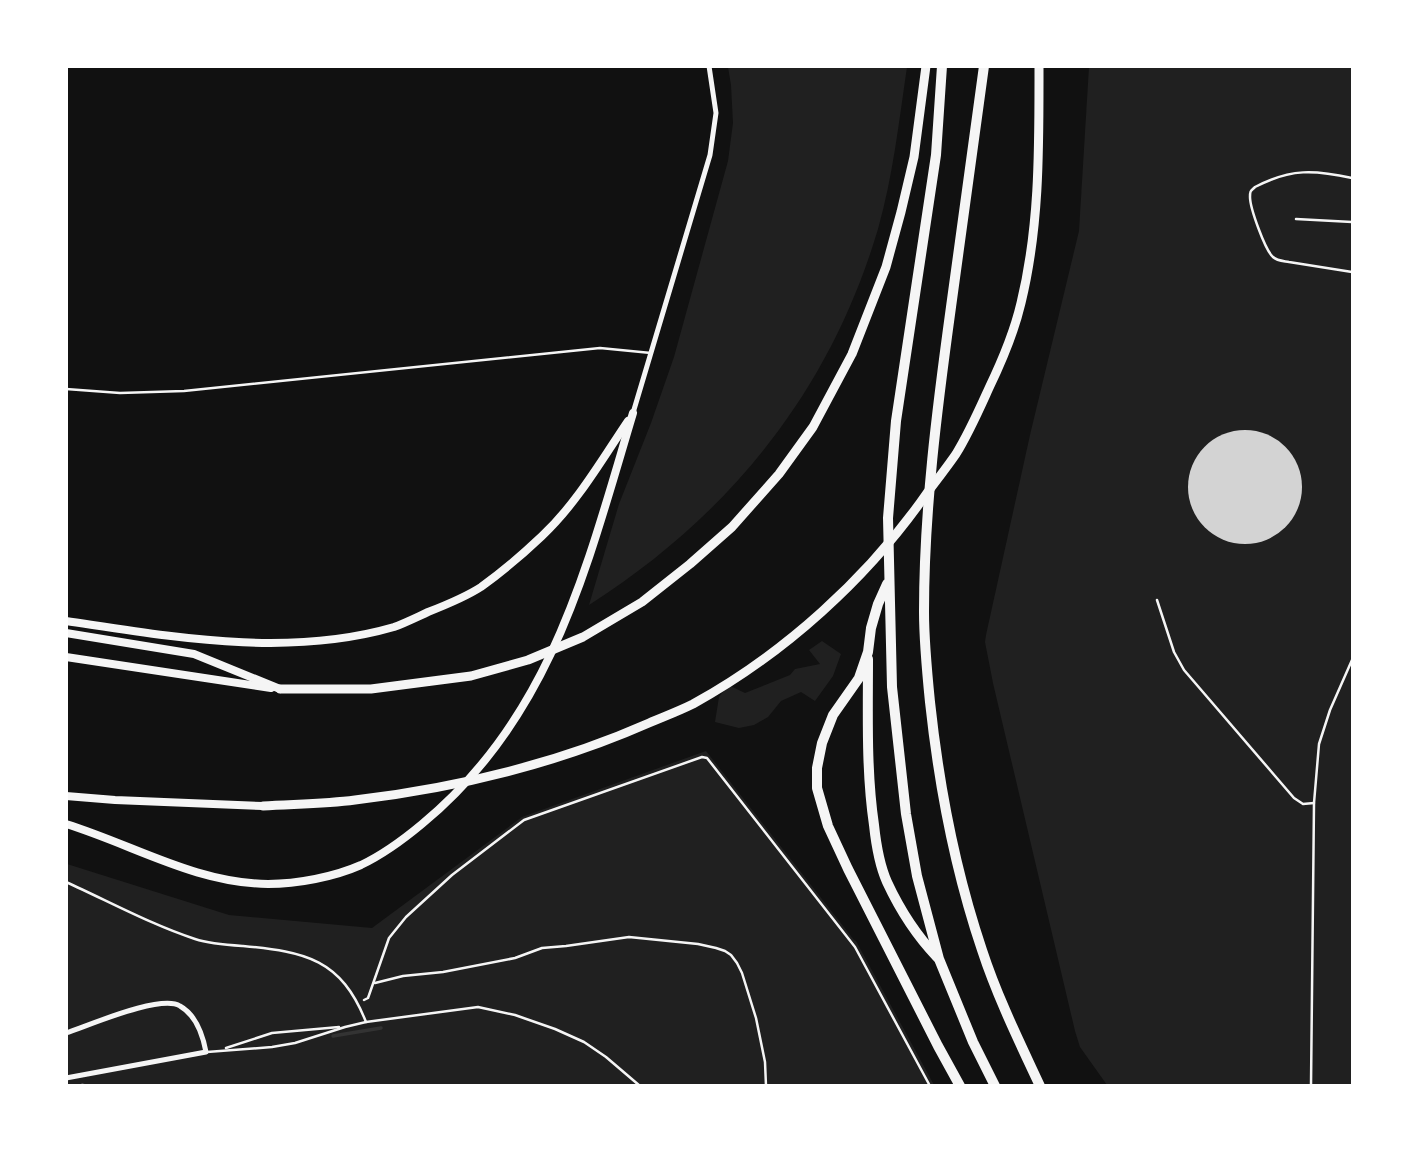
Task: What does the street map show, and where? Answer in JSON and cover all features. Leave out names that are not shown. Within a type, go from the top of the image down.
[{"type":"highway","points":[[942,66],[936,155],[896,421],[888,518],[892,687],[906,814],[917,876],[939,960],[973,1042],[995,1086]]},
{"type":"highway","points":[[984,66],[936,418],[927,517],[924,614],[935,750],[960,876],[982,951],[1010,1022],[1040,1086]]},
{"type":"highway","points":[[888,582],[878,604],[868,652],[859,678],[829,724],[822,743],[817,768],[817,788],[828,826],[838,847],[960,1086]]},
{"type":"highway","points":[[868,652],[869,795],[877,850],[886,880],[901,910],[917,936],[939,960]]},
{"type":"main road","points":[[66,657],[279,689],[371,689],[471,676],[528,660],[583,636],[642,602],[690,565],[732,527],[779,474],[813,427],[852,355],[886,267],[901,212],[914,157],[926,66]]},
{"type":"main road","points":[[66,796],[263,806],[352,801],[445,786],[544,761],[619,736],[692,704],[754,665],[812,621],[855,581],[914,513],[956,453],[976,416],[1005,354],[1021,304],[1031,253],[1037,195],[1039,66]]},
{"type":"main road","points":[[66,824],[185,870],[229,880],[269,884],[315,879],[360,865],[407,837],[475,775],[525,705],[544,670],[565,626],[595,539],[633,413]]},
{"type":"main road","points":[[66,621],[165,635],[251,642],[303,642],[346,637],[395,626],[457,600],[480,587],[543,535],[580,493],[633,413]]},
{"type":"main road","points":[[66,633],[194,654],[279,689]]},
{"type":"street","points":[[633,413],[709,155],[716,113],[709,66]]},
{"type":"street","points":[[66,1033],[138,1007],[172,1002],[180,1005],[192,1016],[206,1052],[66,1077]]},
{"type":"lane","points":[[1353,178],[1328,173],[1297,172],[1255,187],[1250,192],[1250,199],[1261,234],[1272,256],[1289,262],[1353,272]]},
{"type":"lane","points":[[1296,219],[1353,222]]},
{"type":"lane","points":[[66,389],[120,393],[184,391],[600,348],[651,353]]},
{"type":"lane","points":[[1157,600],[1174,652],[1184,670],[1294,798],[1303,804],[1314,803]]},
{"type":"lane","points":[[1311,1086],[1314,803],[1324,725],[1353,660]]},
{"type":"lane","points":[[66,882],[196,939],[291,952],[319,962],[334,972],[358,1003],[366,1022]]},
{"type":"lane","points":[[206,1052],[272,1047],[366,1022],[478,1007],[515,1015],[584,1042],[639,1086]]},
{"type":"lane","points":[[221,1050],[272,1032],[345,1027]]},
{"type":"path","points":[[358,1003],[368,998],[389,938],[406,917],[452,875],[524,820],[702,757],[707,758],[855,947],[930,1086]]},
{"type":"path","points":[[374,984],[402,976],[443,972],[515,958],[542,948],[619,938],[654,939],[716,948],[731,956],[742,973],[756,1018],[765,1062],[766,1086]]},
{"type":"shaded area","points":[[728,67],[907,67],[888,189],[878,229],[858,288],[832,343],[803,395],[768,444],[730,489],[687,531],[640,570],[589,605],[619,504],[674,357],[728,161],[733,123]]},
{"type":"shaded area","points":[[1089,67],[1352,67],[1352,1085],[1107,1085],[1080,1047],[1075,1031],[985,642],[1030,435],[1079,231]]},
{"type":"shaded area","points":[[822,641],[841,654],[833,676],[815,701],[801,692],[781,701],[768,717],[754,725],[739,728],[715,722],[719,697],[728,685],[745,693],[790,675],[795,669],[820,664],[809,650]]},
{"type":"shaded area","points":[[706,751],[856,941],[934,1085],[67,1086],[67,864],[229,915],[372,928],[522,817]]},
{"type":"building","points":[[1245,430],[1267,434],[1286,446],[1298,465],[1302,487],[1298,509],[1286,528],[1267,540],[1245,544],[1223,540],[1204,528],[1192,509],[1188,487],[1192,465],[1204,446],[1223,434]]},
{"type":"waterway","points":[[333,1036],[381,1028]]}]
